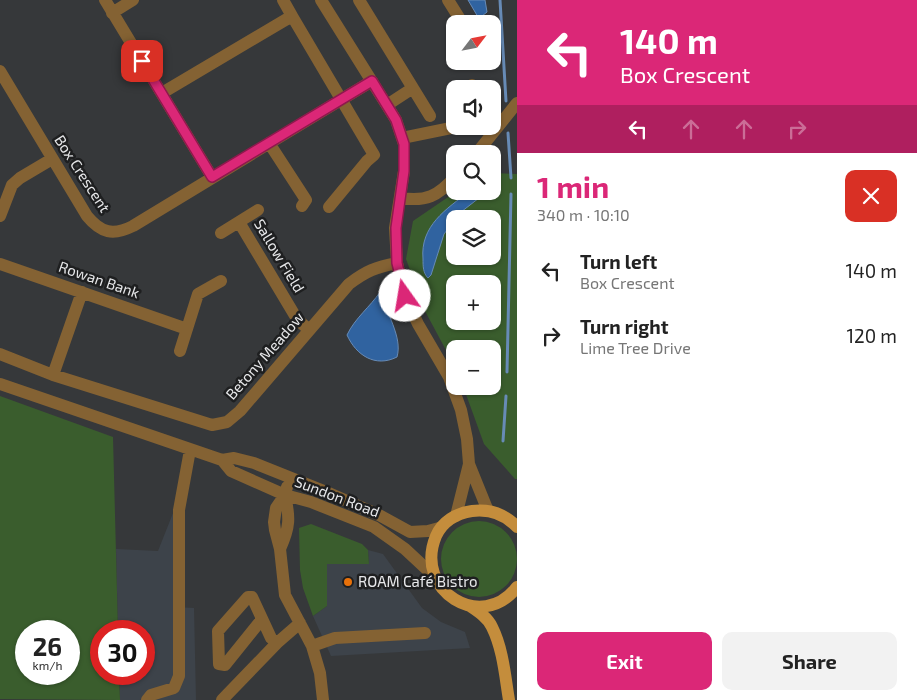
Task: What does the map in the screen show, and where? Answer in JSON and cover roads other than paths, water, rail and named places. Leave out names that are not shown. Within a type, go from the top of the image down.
[{"type":"main road","points":[[515,522],[488,511],[468,512],[456,516],[439,528],[430,555],[434,576],[448,596],[458,602],[479,607],[496,603],[512,594],[517,587]]},
{"type":"main road","points":[[470,606],[484,616],[492,627],[504,667],[509,700]]},
{"type":"street","points":[[105,0],[212,177]]},
{"type":"street","points":[[112,13],[133,0]]},
{"type":"street","points":[[282,0],[374,155],[329,207]]},
{"type":"street","points":[[359,0],[430,116]]},
{"type":"street","points":[[448,0],[457,15]]},
{"type":"street","points":[[323,1],[396,120],[404,144],[404,171],[396,228],[397,263],[405,296],[418,324],[449,378],[461,410],[469,464],[488,511]]},
{"type":"street","points":[[162,93],[292,16]]},
{"type":"street","name":"Box Crescent","points":[[1,76],[87,216],[94,225],[110,232],[122,231],[132,226],[372,81]]},
{"type":"street","points":[[387,105],[413,88]]},
{"type":"street","points":[[483,145],[517,104]]},
{"type":"street","points":[[402,138],[446,129]]},
{"type":"street","points":[[269,142],[306,200],[302,206]]},
{"type":"street","points":[[0,216],[12,185],[20,178],[52,159]]},
{"type":"street","points":[[401,198],[422,199],[435,195],[446,188]]},
{"type":"street","name":"Sallow Field","points":[[221,233],[258,210]]},
{"type":"street","name":"Sallow Field","points":[[239,222],[297,319],[308,330]]},
{"type":"street","name":"Betony Meadow","points":[[0,354],[53,375],[212,425],[227,422],[240,411],[349,284],[367,271],[378,266],[397,263]]},
{"type":"street","name":"Rowan Bank","points":[[0,264],[187,329]]},
{"type":"street","points":[[180,351],[198,294],[221,281]]},
{"type":"street","points":[[53,375],[82,292]]},
{"type":"street","name":"Sundon Road","points":[[0,384],[222,460],[234,458],[247,461],[379,515],[410,532],[428,532],[439,528]]},
{"type":"street","points":[[147,700],[151,695],[171,690],[177,684],[179,676],[179,510],[190,450]]},
{"type":"street","name":"Sundon Road","points":[[222,460],[231,471],[285,495],[311,502],[374,527],[405,549],[434,576]]},
{"type":"street","points":[[456,516],[469,464]]},
{"type":"street","points":[[290,478],[285,495],[290,515],[288,533],[280,549],[286,595],[312,646],[320,673],[323,700]]},
{"type":"street","points":[[262,619],[225,665],[219,664],[218,631],[248,597],[252,597],[271,638],[277,643]]},
{"type":"street","points":[[222,700],[277,643],[300,623]]},
{"type":"street","points":[[312,646],[335,638],[425,633]]},
{"type":"water","points":[[468,0],[485,0],[487,12],[483,15],[477,15]]},
{"type":"water","points":[[458,200],[476,200],[464,210],[446,210]]},
{"type":"water","points":[[446,210],[446,231],[431,275],[428,278],[424,272],[423,247],[430,228]]},
{"type":"water","points":[[380,292],[383,292],[398,341],[397,357],[381,361],[367,358],[361,354],[347,335],[354,323]]},
{"type":"waterway","points":[[500,0],[506,101]]},
{"type":"waterway","points":[[508,133],[511,178]]},
{"type":"waterway","points":[[507,372],[511,194]]},
{"type":"waterway","points":[[503,441],[506,396]]},
{"type":"place","name":"ROAM Café Bistro","points":[[348,582]]}]
